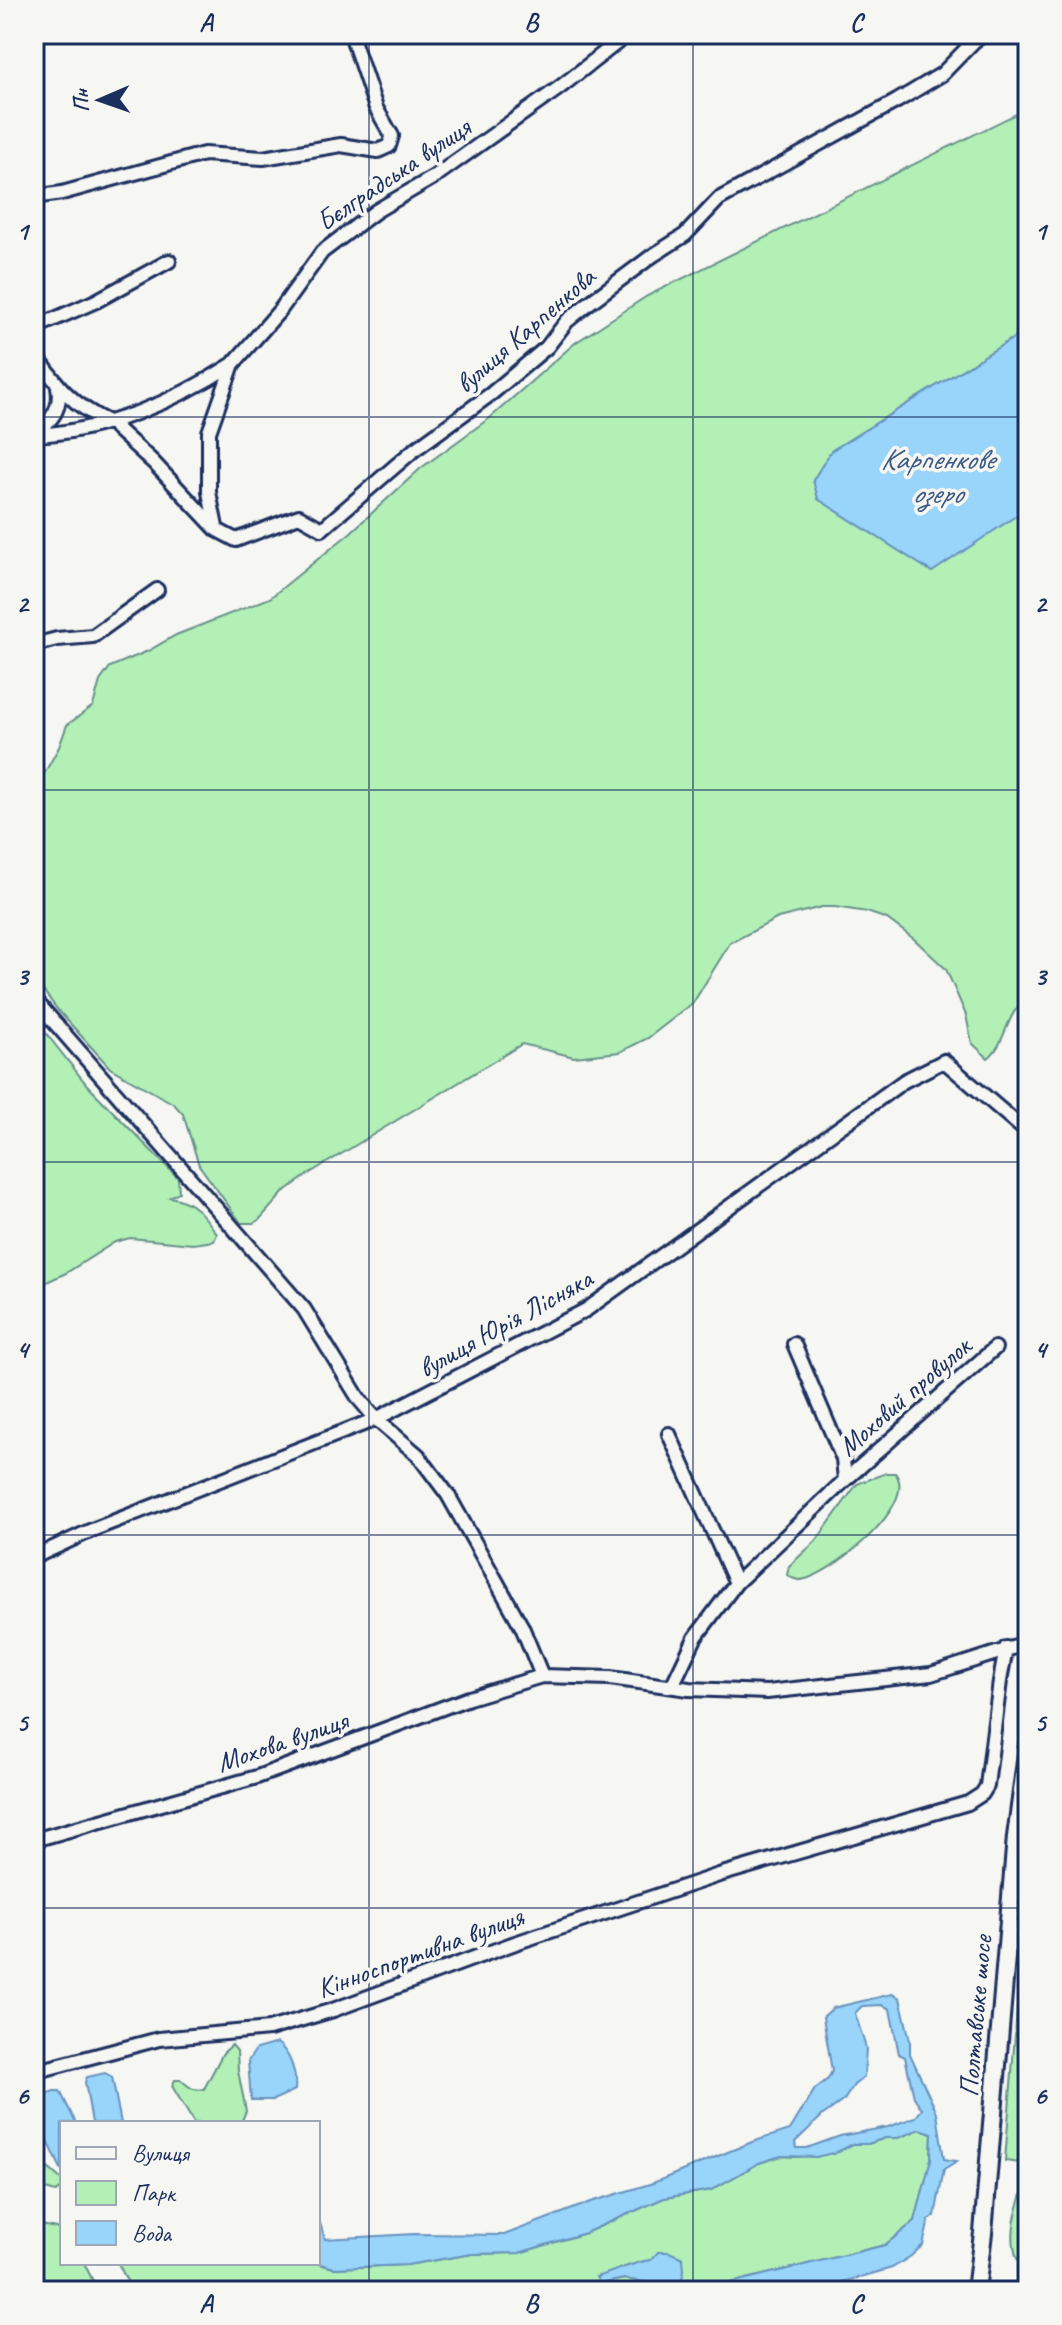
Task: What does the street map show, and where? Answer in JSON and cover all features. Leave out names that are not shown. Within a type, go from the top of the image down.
[{"type":"main road","name":"Полтавське шосе","points":[[976,2291],[1016,1837],[1028,1746]]},
{"type":"street","points":[[34,197],[62,193],[204,154],[263,158],[341,145],[378,151],[389,146],[392,136],[376,108],[351,34]]},
{"type":"street","name":"Бєлградська вулиця","points":[[217,530],[209,492],[209,432],[233,364],[281,309],[322,252],[376,211],[447,168],[628,34]]},
{"type":"street","name":"вулиця Карпенкова","points":[[217,530],[236,540],[299,516],[322,529],[414,450],[491,394],[547,347],[567,321],[589,303],[685,235],[719,199],[931,81],[985,34]]},
{"type":"street","points":[[34,328],[96,301],[169,261]]},
{"type":"street","points":[[34,352],[58,387],[84,411],[112,422],[217,530]]},
{"type":"street","points":[[34,434],[65,433],[112,422],[196,388],[233,364]]},
{"type":"street","points":[[34,434],[52,418],[60,398],[58,387]]},
{"type":"street","points":[[34,645],[57,639],[93,636],[157,590]]},
{"type":"street","points":[[34,999],[304,1309],[359,1399],[376,1419],[418,1455],[448,1495],[522,1627],[542,1676]]},
{"type":"street","name":"вулиця Юрія Лісняка","points":[[34,1557],[92,1530],[376,1419],[595,1305],[904,1081],[944,1061],[1028,1133]]},
{"type":"street","name":"Моховий провулок","points":[[794,1344],[843,1459],[845,1480]]},
{"type":"street","name":"Моховий провулок","points":[[672,1686],[695,1638],[736,1583],[845,1480],[995,1348]]},
{"type":"street","points":[[669,1434],[736,1583]]},
{"type":"street","name":"Мохова вулиця","points":[[34,1840],[257,1777],[469,1698],[542,1676],[610,1678],[724,1692],[767,1692],[931,1674],[1028,1643]]},
{"type":"street","name":"Кінноспортивна вулиця","points":[[34,2072],[159,2039],[269,2029],[333,2010],[515,1943],[719,1875],[968,1803],[982,1794],[987,1786],[1006,1648]]},
{"type":"green space","points":[[1028,108],[1028,329],[831,451],[1028,412],[1028,999],[1015,1011],[995,1051],[988,1058],[972,1043],[966,1015],[946,969],[914,939],[887,919],[867,912],[822,907],[778,918],[730,943],[693,1003],[648,1038],[620,1052],[574,1057],[522,1044],[310,1173],[284,1192],[259,1220],[241,1223],[199,1165],[183,1114],[174,1104],[110,1068],[57,1009],[34,978],[34,792],[59,747],[67,725],[93,706],[100,681],[110,667],[176,635],[270,598],[350,533],[421,468],[491,417],[575,343],[647,296]]},
{"type":"green space","points":[[34,1018],[87,1085],[178,1178],[179,1192],[170,1197],[198,1210],[217,1234],[214,1241],[193,1244],[130,1238],[115,1242],[66,1273],[34,1288]]},
{"type":"green space","points":[[886,1473],[895,1473],[899,1487],[895,1503],[883,1521],[847,1555],[828,1568],[798,1580],[787,1575],[789,1566],[816,1541],[857,1484]]},
{"type":"green space","points":[[1028,1870],[1028,2164],[1005,2161]]},
{"type":"green space","points":[[232,2045],[237,2051],[246,2111],[242,2121],[193,2121],[172,2086],[175,2080],[181,2080],[194,2089],[204,2089],[223,2053]]},
{"type":"green space","points":[[920,2129],[932,2133],[931,2159],[915,2221],[885,2245],[698,2291],[165,2291],[166,2288],[132,2291],[119,2265],[320,2264],[334,2268],[407,2265],[472,2254],[519,2253],[585,2233],[664,2198],[711,2190],[759,2163],[781,2156],[837,2152],[853,2143],[868,2144],[885,2138],[898,2138]],"holes":[[[651,2260],[680,2283],[658,2284],[624,2279],[601,2284],[597,2277]]]},
{"type":"green space","points":[[34,2166],[48,2168],[60,2178],[60,2189],[56,2192],[34,2186]]},
{"type":"green space","points":[[1028,2177],[1028,2257],[1022,2260],[1017,2259],[1013,2238],[1018,2207]]},
{"type":"green space","points":[[41,2225],[60,2231],[60,2265],[85,2265],[98,2291],[34,2291],[34,2228]]},
{"type":"water","name":"Карпенкове озеро","points":[[1028,329],[1028,508],[932,572],[818,499],[813,480],[831,451]]},
{"type":"water","points":[[892,1994],[900,1998],[910,2040],[910,2054],[937,2113],[944,2159],[957,2161],[944,2169],[935,2216],[929,2220],[923,2245],[892,2268],[808,2291],[698,2291],[885,2245],[915,2221],[931,2159],[932,2133],[920,2129],[898,2138],[853,2144],[816,2157],[781,2156],[759,2163],[711,2190],[664,2198],[585,2233],[519,2253],[472,2254],[407,2265],[334,2268],[320,2264],[320,2223],[325,2239],[414,2234],[504,2235],[591,2202],[653,2183],[752,2142],[790,2130],[815,2089],[828,2079],[832,2071],[823,2017],[833,2008]],"holes":[[[882,2005],[890,2009],[899,2054],[905,2057],[914,2097],[922,2109],[916,2117],[888,2127],[840,2136],[807,2148],[796,2148],[795,2142],[844,2100],[864,2077],[866,2048],[855,2013],[862,2006]]]},
{"type":"water","points":[[277,2043],[292,2064],[295,2090],[273,2100],[251,2100],[248,2061],[256,2049]]},
{"type":"water","points":[[105,2073],[112,2077],[121,2121],[92,2121],[85,2082],[87,2077]]},
{"type":"water","points":[[60,2091],[75,2121],[60,2121],[60,2167],[35,2102],[37,2097]]},
{"type":"water","points":[[658,2252],[669,2252],[683,2258],[681,2283],[658,2284],[624,2279],[600,2284],[596,2277],[651,2260]]}]
